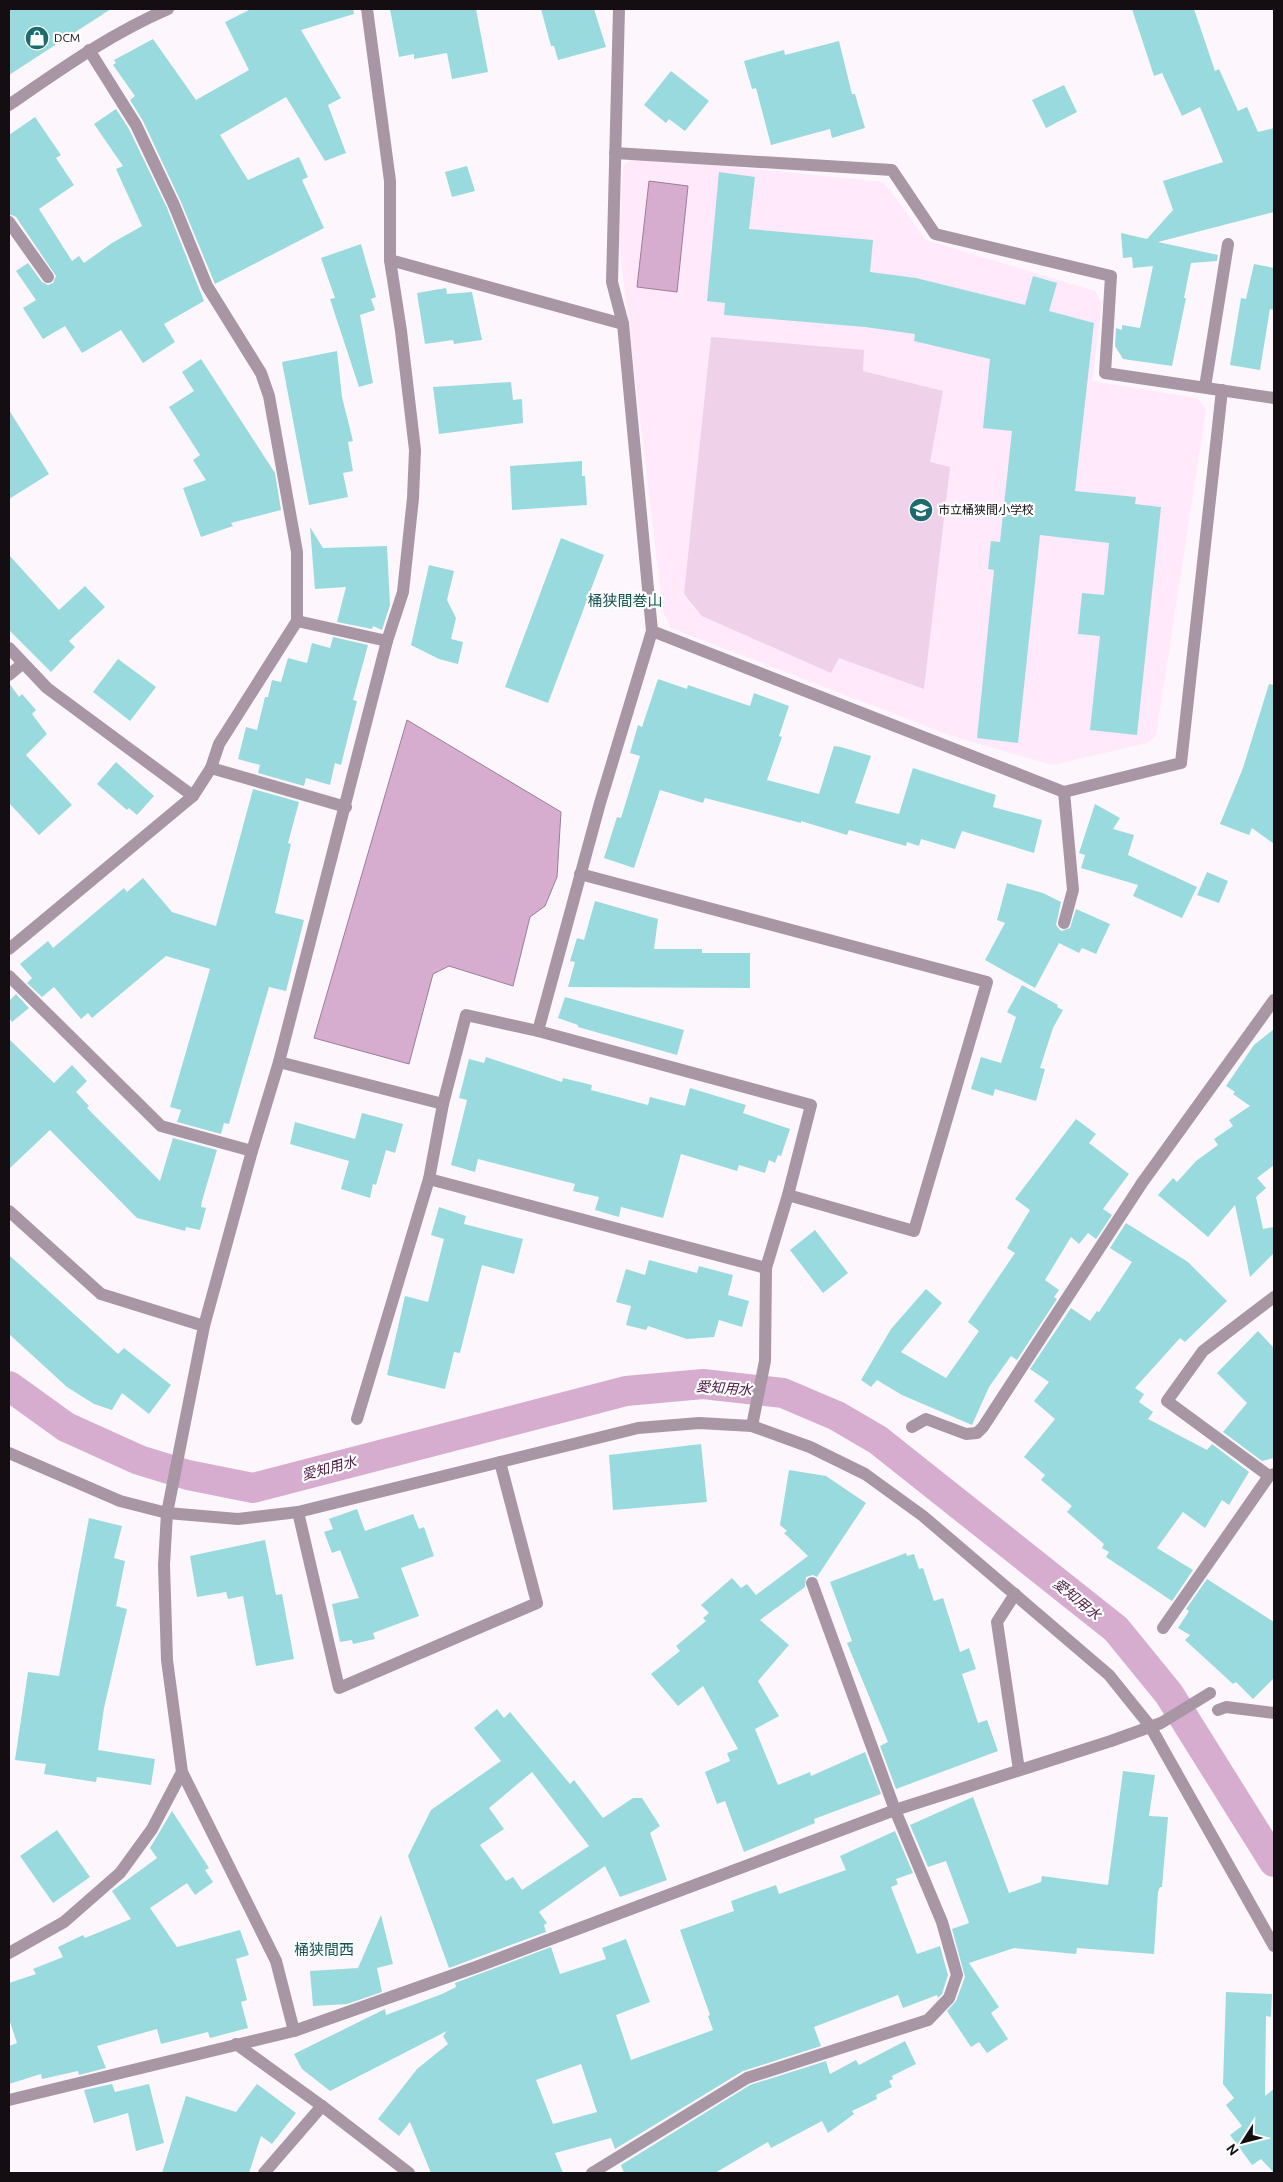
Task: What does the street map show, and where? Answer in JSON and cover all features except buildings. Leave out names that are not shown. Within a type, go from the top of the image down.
[{"type":"street","points":[[9,105],[89,50],[138,22],[168,9]]},
{"type":"street","points":[[294,2031],[276,1961],[182,1772],[167,1660],[164,1565],[167,1513],[172,1498],[180,1440],[204,1326],[252,1150],[279,1062],[346,807],[387,641],[403,592],[413,498],[415,450],[402,331],[390,260],[390,181],[367,9]]},
{"type":"street","points":[[538,1031],[580,874],[652,631],[623,324],[612,282],[619,9]]},
{"type":"street","points":[[9,949],[193,796],[211,768],[219,744],[297,621],[297,552],[269,396],[261,373],[207,286],[174,204],[136,125],[89,50]]},
{"type":"street","points":[[615,153],[892,170],[935,234],[1111,276],[1105,373],[1274,398]]},
{"type":"street","points":[[9,222],[48,277]]},
{"type":"street","points":[[1205,388],[1228,244]]},
{"type":"street","points":[[390,260],[623,324]]},
{"type":"street","points":[[652,631],[1064,792],[1181,763],[1222,390]]},
{"type":"street","points":[[297,621],[387,641]]},
{"type":"street","points":[[9,648],[46,688],[193,796]]},
{"type":"street","points":[[9,675],[22,664]]},
{"type":"street","points":[[211,768],[346,807]]},
{"type":"street","points":[[1064,792],[1073,890],[1064,923]]},
{"type":"street","points":[[580,874],[988,982],[914,1231],[788,1196]]},
{"type":"street","points":[[9,976],[161,1126],[252,1150]]},
{"type":"street","points":[[912,1427],[926,1419],[966,1434],[977,1433],[983,1427],[1142,1183],[1274,1000]]},
{"type":"street","points":[[356,1419],[429,1179],[443,1104],[466,1015],[538,1031],[811,1105],[788,1196],[766,1268],[765,1361],[752,1426]]},
{"type":"street","points":[[279,1062],[443,1104]]},
{"type":"street","points":[[429,1179],[766,1268]]},
{"type":"street","points":[[9,1211],[101,1294],[204,1326]]},
{"type":"street","points":[[1163,1628],[1272,1475],[1167,1402],[1203,1351],[1274,1297]]},
{"type":"street","points":[[10,1452],[120,1501],[167,1513],[238,1519],[298,1512],[638,1428],[699,1423],[752,1426],[810,1447],[865,1474],[922,1516],[1110,1675],[1156,1724],[1274,1946]]},
{"type":"street","points":[[298,1512],[339,1688],[537,1603],[500,1462]]},
{"type":"street","points":[[592,2173],[747,2078],[928,2020],[949,1998],[957,1975],[942,1922],[895,1810],[812,1583]]},
{"type":"street","points":[[1015,1594],[997,1622],[1019,1770]]},
{"type":"street","points":[[9,2100],[294,2031],[476,1967],[895,1810],[1111,1741],[1156,1724],[1210,1693]]},
{"type":"street","points":[[1218,1710],[1226,1707],[1274,1713]]},
{"type":"street","points":[[9,1954],[64,1922],[120,1872],[152,1829],[182,1772]]},
{"type":"street","points":[[236,2044],[410,2173]]},
{"type":"street","points":[[264,2173],[322,2106]]},
{"type":"shaded area","name":"市立桶狭間小学校","points":[[633,157],[884,182],[926,240],[1095,291],[1102,304],[1092,381],[1197,398],[1206,410],[1156,736],[1148,743],[1052,765],[952,736],[671,628],[663,611],[619,244],[623,166]]},
{"type":"shaded area","points":[[649,181],[688,186],[677,292],[637,287]]},
{"type":"shaded area","points":[[711,337],[864,350],[863,371],[943,391],[930,462],[950,467],[924,689],[839,658],[831,673],[702,616],[684,594]]},
{"type":"shaded area","points":[[407,720],[561,812],[557,877],[545,906],[530,917],[513,986],[449,966],[433,974],[409,1064],[314,1038]]},
{"type":"waterway","name":"愛知用水","points":[[9,1386],[66,1427],[139,1460],[188,1475],[253,1488],[626,1391],[703,1384],[783,1393],[837,1416],[878,1440],[1116,1629],[1169,1694],[1274,1862]]},
{"type":"place","name":"DCM","points":[[37,38]]},
{"type":"place","name":"市立桶狭間小学校","points":[[921,510]]},
{"type":"district","name":"桶狭間巻山","points":[[625,601]]},
{"type":"district","name":"桶狭間西","points":[[324,1950]]}]
